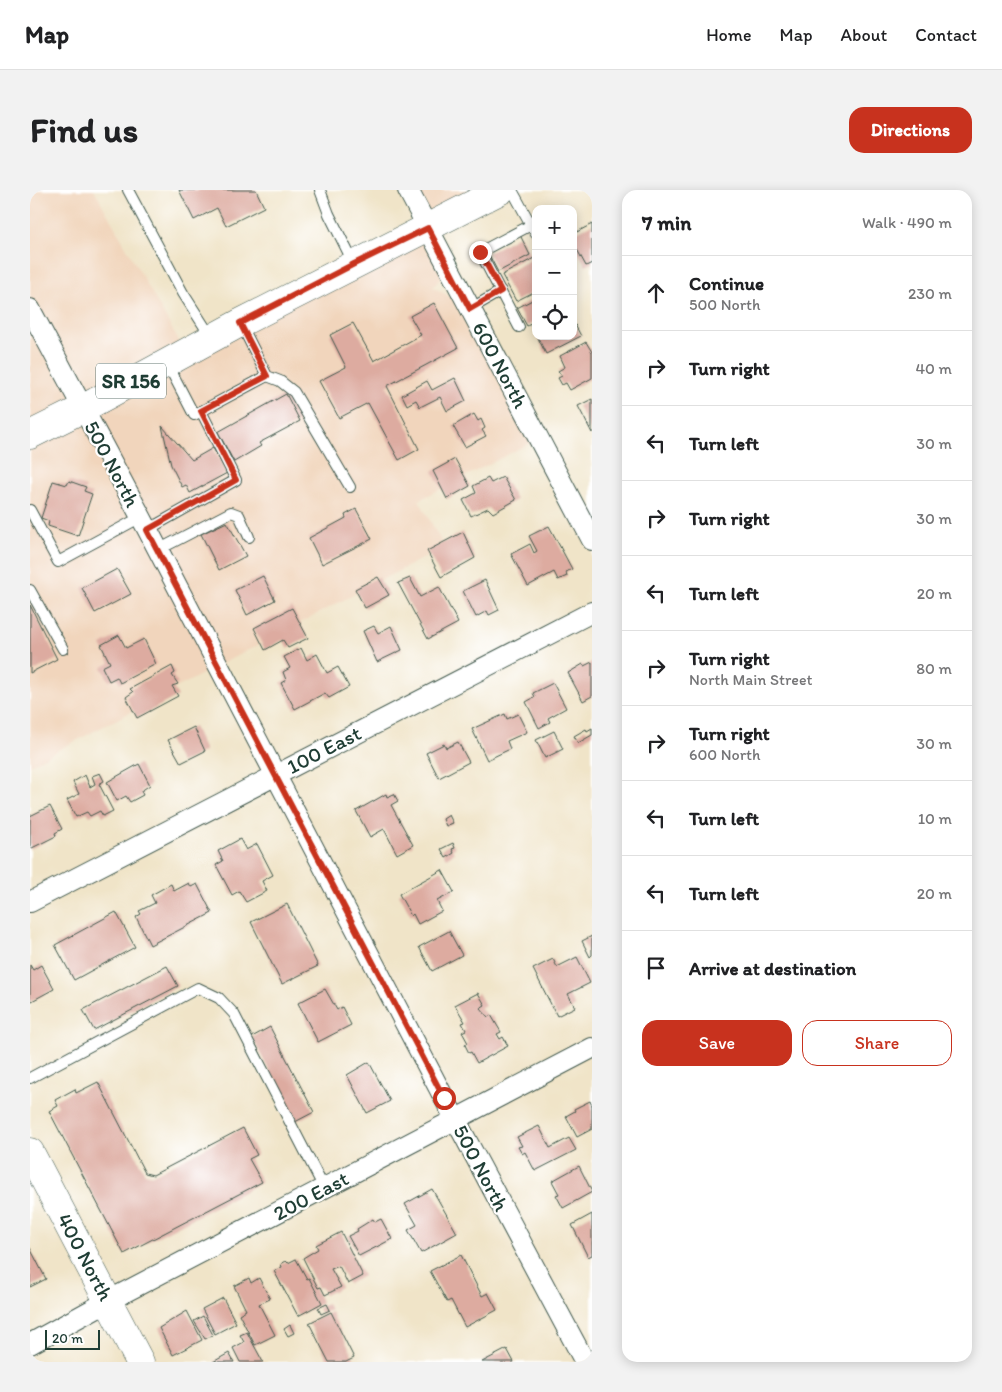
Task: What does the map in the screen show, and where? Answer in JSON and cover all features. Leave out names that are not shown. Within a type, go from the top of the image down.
[{"type":"main road","name":"SR 156","points":[[30,435],[82,409],[240,323],[501,190]]},
{"type":"main road","name":"400 North","points":[[30,1152],[140,1362]]},
{"type":"street","name":"600 North","points":[[408,190],[592,540]]},
{"type":"street","name":"500 North","points":[[30,309],[144,523],[274,776],[585,1362]]},
{"type":"street","name":"100 East","points":[[30,902],[592,612]]},
{"type":"street","name":"200 East","points":[[30,1344],[108,1301],[592,1048]]},
{"type":"lane","points":[[128,190],[183,293],[212,338]]},
{"type":"lane","points":[[320,190],[329,214],[354,264]]},
{"type":"lane","points":[[512,190],[531,225],[480,252],[519,327]]},
{"type":"lane","points":[[470,309],[501,291]]},
{"type":"lane","points":[[240,323],[267,376],[280,381],[294,392],[350,487]]},
{"type":"lane","points":[[167,362],[194,415],[267,376]]},
{"type":"lane","points":[[30,510],[58,562],[236,480],[201,411]]},
{"type":"lane","points":[[158,550],[231,512],[239,515],[249,537]]},
{"type":"lane","points":[[30,590],[63,649]]},
{"type":"lane","points":[[30,1078],[198,988],[219,998],[234,1014],[324,1188]]},
{"type":"shaded area","points":[[30,190],[94,190],[185,352],[428,229],[408,190],[501,190],[428,228],[449,269],[433,287],[470,309],[538,439],[419,500],[444,547],[30,765]]},
{"type":"building","points":[[179,190],[256,190],[264,207],[226,226],[217,208],[194,220]]},
{"type":"building","points":[[592,224],[592,263],[586,266],[577,249],[577,232]]},
{"type":"building","points":[[520,235],[530,255],[498,272],[488,253]]},
{"type":"building","points":[[532,259],[532,293],[516,301],[502,275]]},
{"type":"building","points":[[532,300],[532,323],[527,326],[517,308]]},
{"type":"building","points":[[434,303],[458,348],[387,386],[419,449],[399,460],[368,403],[339,418],[319,381],[346,367],[330,335],[353,323],[374,361],[421,335],[410,316]]},
{"type":"building","points":[[577,328],[581,336],[577,338]]},
{"type":"building","points":[[539,340],[573,340],[546,354]]},
{"type":"building","points":[[586,342],[592,352],[592,378],[570,390],[566,383],[562,385],[558,378],[562,376],[558,371],[565,367],[560,356]]},
{"type":"building","points":[[455,378],[466,401],[447,411],[440,397],[420,407],[416,400],[407,405],[402,395],[427,381],[432,390]]},
{"type":"building","points":[[286,394],[300,421],[259,443],[261,446],[234,462],[218,432]]},
{"type":"building","points":[[592,399],[592,433],[578,406]]},
{"type":"building","points":[[474,414],[478,421],[481,419],[485,428],[482,430],[486,436],[465,447],[453,426]]},
{"type":"building","points":[[162,426],[192,460],[213,448],[227,473],[190,493],[186,485],[182,487],[171,465]]},
{"type":"building","points":[[455,459],[470,486],[447,499],[433,471]]},
{"type":"building","points":[[503,477],[516,500],[493,513],[488,508],[471,516],[463,500],[476,493],[473,486],[488,478],[491,483]]},
{"type":"building","points":[[53,481],[67,485],[69,481],[86,487],[84,491],[92,494],[78,536],[48,526],[49,521],[41,518]]},
{"type":"building","points":[[356,509],[372,539],[322,564],[309,538],[346,518],[345,515]]},
{"type":"building","points":[[227,522],[246,556],[219,570],[201,534]]},
{"type":"building","points":[[549,526],[572,569],[566,572],[567,576],[558,580],[554,572],[528,586],[511,554],[530,544],[534,553],[537,551],[529,536]]},
{"type":"building","points":[[463,532],[475,558],[441,577],[427,551]]},
{"type":"building","points":[[117,569],[131,594],[95,613],[82,588]]},
{"type":"building","points":[[263,576],[275,600],[247,615],[235,590]]},
{"type":"building","points":[[378,577],[389,595],[365,608],[355,589]]},
{"type":"building","points":[[410,578],[420,597],[439,587],[458,623],[428,639],[398,583]]},
{"type":"building","points":[[485,580],[499,610],[489,615],[487,611],[476,617],[463,591]]},
{"type":"building","points":[[30,605],[57,659],[30,673]]},
{"type":"building","points":[[292,608],[308,638],[288,648],[283,640],[265,650],[254,628]]},
{"type":"building","points":[[374,626],[378,633],[391,626],[402,650],[377,662],[363,631]]},
{"type":"building","points":[[119,635],[126,648],[144,639],[156,664],[120,683],[117,677],[109,681],[102,667],[110,663],[101,645]]},
{"type":"building","points":[[301,648],[307,660],[317,654],[327,673],[338,667],[349,687],[329,698],[325,693],[295,709],[281,683],[286,680],[283,672],[290,668],[284,657]]},
{"type":"building","points":[[592,662],[592,696],[583,701],[568,673],[583,664],[584,666]]},
{"type":"building","points":[[172,666],[175,673],[172,675],[178,684],[172,686],[178,696],[137,718],[126,697],[133,692],[130,689]]},
{"type":"building","points":[[553,683],[566,708],[548,718],[550,722],[539,728],[526,702],[535,697],[533,693]]},
{"type":"building","points":[[505,714],[507,719],[518,714],[527,732],[507,741],[510,749],[487,760],[472,729]]},
{"type":"building","points":[[194,727],[205,751],[181,763],[168,740]]},
{"type":"building","points":[[592,728],[592,735],[578,743],[574,736],[586,729],[587,731]]},
{"type":"building","points":[[554,731],[563,749],[545,758],[536,740]]},
{"type":"building","points":[[458,742],[469,762],[439,778],[426,753],[444,744],[446,748]]},
{"type":"building","points":[[139,764],[150,785],[141,791],[143,795],[130,802],[126,796],[117,801],[107,782]]},
{"type":"building","points":[[100,773],[104,781],[99,784],[113,811],[103,816],[100,811],[90,816],[87,812],[76,817],[67,800],[79,794],[73,782],[85,775],[90,787],[95,784],[92,776]]},
{"type":"building","points":[[386,794],[387,797],[394,794],[398,801],[391,805],[413,845],[397,854],[384,829],[370,837],[356,811]]},
{"type":"building","points":[[50,806],[62,829],[55,833],[56,836],[30,849],[30,816]]},
{"type":"building","points":[[449,815],[453,823],[446,826],[443,819]]},
{"type":"building","points":[[240,839],[246,850],[257,844],[273,875],[262,881],[267,891],[246,902],[239,891],[232,895],[216,865],[223,861],[218,851]]},
{"type":"building","points":[[453,843],[455,848],[452,849],[454,853],[446,858],[441,849]]},
{"type":"building","points":[[442,870],[454,892],[437,901],[442,911],[418,924],[413,914],[411,916],[399,894]]},
{"type":"building","points":[[189,883],[191,887],[197,884],[212,913],[150,945],[136,917],[141,914],[139,911],[155,903],[151,895],[171,884],[174,891]]},
{"type":"building","points":[[287,904],[318,966],[282,984],[251,922]]},
{"type":"building","points":[[116,912],[135,947],[74,980],[55,945]]},
{"type":"building","points":[[449,931],[462,955],[432,971],[419,947]]},
{"type":"building","points":[[592,936],[592,955],[590,957],[582,941]]},
{"type":"building","points":[[577,957],[590,983],[568,994],[575,1007],[557,1016],[533,969],[553,959],[557,967]]},
{"type":"building","points":[[30,965],[33,970],[41,965],[54,989],[30,1002]]},
{"type":"building","points":[[167,966],[178,986],[94,1030],[83,1010]]},
{"type":"building","points":[[325,989],[337,1010],[342,1007],[351,1025],[318,1042],[298,1003]]},
{"type":"building","points":[[478,993],[485,1005],[480,1008],[488,1017],[491,1015],[501,1032],[497,1034],[500,1039],[503,1037],[508,1046],[477,1063],[465,1045],[468,1043],[462,1032],[466,1030],[462,1023],[465,1022],[455,1005]]},
{"type":"building","points":[[270,1027],[314,1112],[295,1122],[252,1037]]},
{"type":"building","points":[[369,1062],[390,1101],[367,1113],[347,1075]]},
{"type":"building","points":[[98,1082],[145,1173],[153,1175],[243,1128],[257,1155],[249,1159],[262,1182],[124,1254],[49,1111],[58,1106],[55,1100],[75,1089],[76,1093]]},
{"type":"building","points":[[590,1101],[592,1106],[592,1129],[577,1137],[566,1116],[575,1111],[574,1109]]},
{"type":"building","points":[[539,1126],[550,1148],[569,1138],[576,1150],[535,1171],[525,1152],[522,1154],[518,1147],[522,1146],[517,1137]]},
{"type":"building","points":[[579,1166],[592,1192],[563,1208],[556,1195],[559,1194],[552,1181]]},
{"type":"building","points":[[432,1189],[457,1233],[421,1253],[408,1230],[417,1225],[405,1204]]},
{"type":"building","points":[[592,1214],[592,1255],[588,1257],[572,1225]]},
{"type":"building","points":[[373,1219],[375,1222],[381,1219],[392,1239],[359,1256],[348,1236]]},
{"type":"building","points":[[341,1232],[363,1276],[348,1284],[339,1266],[331,1269],[341,1287],[325,1295],[321,1287],[318,1288],[303,1258],[318,1249],[316,1245]]},
{"type":"building","points":[[30,1248],[46,1279],[30,1287]]},
{"type":"building","points":[[461,1255],[482,1296],[488,1293],[497,1310],[465,1327],[451,1300],[447,1302],[430,1271]]},
{"type":"building","points":[[296,1259],[307,1279],[309,1278],[322,1303],[298,1316],[274,1271],[282,1267],[281,1264],[286,1261],[288,1263]]},
{"type":"building","points":[[249,1278],[251,1283],[259,1278],[270,1299],[259,1304],[275,1335],[255,1345],[239,1314],[246,1310],[234,1286]]},
{"type":"building","points":[[223,1298],[236,1323],[215,1334],[202,1309]]},
{"type":"building","points":[[327,1304],[330,1310],[321,1314],[318,1308]]},
{"type":"building","points":[[187,1311],[202,1340],[173,1355],[159,1328]]},
{"type":"building","points":[[331,1312],[354,1358],[346,1362],[329,1362],[309,1323]]},
{"type":"building","points":[[203,1316],[213,1335],[205,1339],[194,1321]]},
{"type":"building","points":[[290,1325],[294,1333],[288,1336],[284,1329]]},
{"type":"building","points":[[247,1332],[263,1362],[240,1362],[233,1348],[244,1342],[240,1335]]},
{"type":"building","points":[[507,1349],[514,1362],[482,1362]]},
{"type":"building","points":[[229,1353],[234,1362],[213,1362]]},
{"type":"route","points":[[444,1098],[147,530],[236,480],[201,411],[267,376],[240,323],[428,228],[470,309],[501,291],[480,252]]}]
